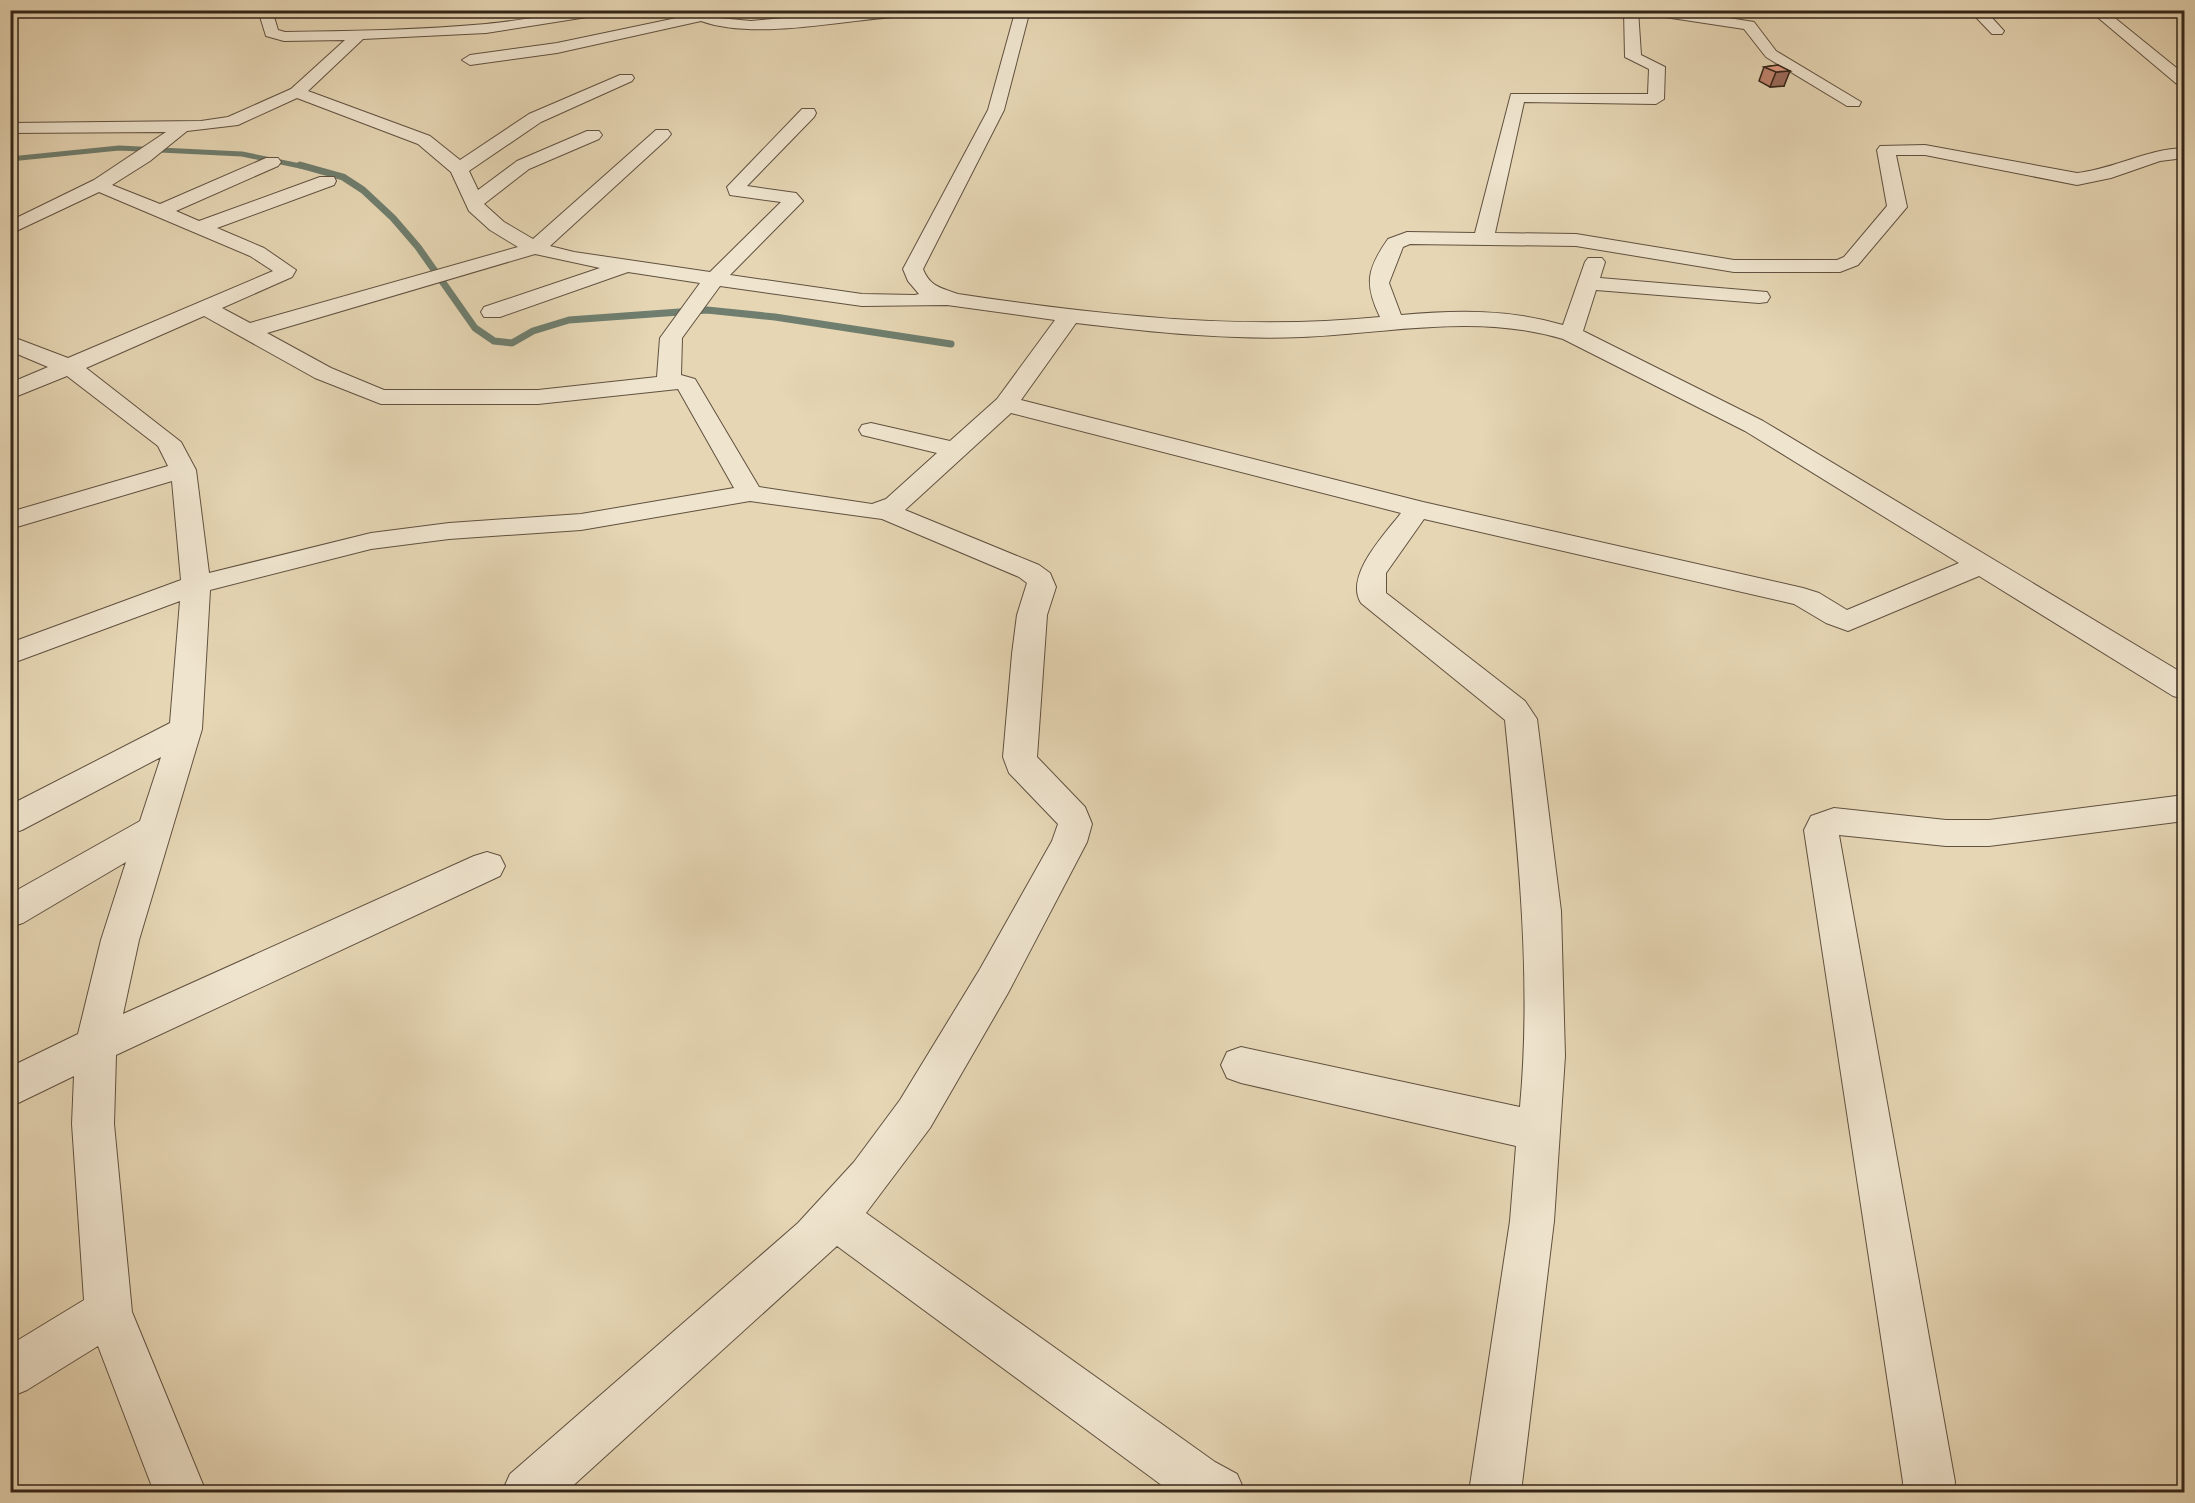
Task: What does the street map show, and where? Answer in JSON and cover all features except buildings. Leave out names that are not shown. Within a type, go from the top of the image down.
[{"type":"street","points":[[265,10],[272,33],[276,36],[359,35],[509,27],[606,10]]},
{"type":"street","points":[[807,21],[818,10]]},
{"type":"street","points":[[1484,238],[1517,97],[1656,99],[1657,67],[1633,57],[1631,10]]},
{"type":"street","points":[[1645,10],[1749,25],[1771,54],[1853,102]]},
{"type":"street","points":[[1976,10],[1997,31]]},
{"type":"street","points":[[2096,10],[2184,82]]},
{"type":"street","points":[[682,11],[745,25],[875,13],[1023,11],[996,110],[913,269],[917,280],[928,291],[950,298],[1070,315],[1258,330],[1474,319],[1514,319],[1548,325],[1571,334],[1754,426],[2184,688]]},
{"type":"street","points":[[445,31],[455,17]]},
{"type":"street","points":[[470,60],[557,48],[702,17]]},
{"type":"street","points":[[10,128],[183,126],[232,121],[297,92],[359,35]]},
{"type":"street","points":[[459,169],[535,118],[626,78]]},
{"type":"street","points":[[297,92],[424,140],[459,169],[474,202],[497,226],[535,249],[573,258],[862,300],[915,301],[950,298]]},
{"type":"street","points":[[669,382],[671,338],[714,279],[791,204],[792,198],[789,197],[740,192],[736,187],[808,113]]},
{"type":"street","points":[[10,228],[39,216],[97,185],[156,150],[183,126]]},
{"type":"street","points":[[248,331],[535,249],[662,134]]},
{"type":"street","points":[[474,202],[523,165],[593,135]]},
{"type":"street","points":[[1394,324],[1378,292],[1377,279],[1395,243],[1407,238],[1563,239],[1602,243],[1734,266],[1840,266],[1851,261],[1897,207],[1886,150],[1925,150],[2077,179],[2094,178],[2163,154],[2184,153]]},
{"type":"street","points":[[158,212],[272,162]]},
{"type":"street","points":[[198,228],[327,181]]},
{"type":"street","points":[[10,392],[207,309],[277,278],[286,270],[257,252],[97,185]]},
{"type":"street","points":[[10,206],[39,216]]},
{"type":"street","points":[[1571,334],[1602,243]]},
{"type":"street","points":[[492,312],[626,266]]},
{"type":"street","points":[[1588,283],[1759,297]]},
{"type":"street","points":[[207,309],[323,373],[375,396],[389,399],[538,396],[669,382],[687,384],[750,493]]},
{"type":"street","points":[[10,654],[196,585],[370,541],[449,531],[581,522],[750,493],[872,512],[885,511],[895,506],[1006,404],[1070,315]]},
{"type":"street","points":[[10,343],[71,368],[168,442],[183,470],[196,585],[186,729],[120,940],[96,1045],[93,1124],[108,1312],[180,1492]]},
{"type":"street","points":[[1006,404],[1418,508],[1803,597],[1848,621],[1981,564]]},
{"type":"street","points":[[870,430],[955,450]]},
{"type":"street","points":[[10,522],[183,470]]},
{"type":"street","points":[[1418,508],[1372,573],[1371,596],[1514,709],[1521,719],[1542,911],[1545,1056],[1532,1221],[1494,1492]]},
{"type":"street","points":[[528,1492],[814,1239],[869,1177],[915,1114],[994,981],[1069,842],[1075,824],[1069,810],[1021,764],[1020,757],[1027,654],[1032,615],[1042,587],[1040,579],[1029,571],[885,511]]},
{"type":"street","points":[[10,821],[186,729]]},
{"type":"street","points":[[1928,1492],[1929,1482],[1821,830],[1823,825],[1834,821],[1946,833],[1989,833],[2184,808]]},
{"type":"street","points":[[10,912],[155,829]]},
{"type":"street","points":[[10,1088],[96,1045],[487,866]]},
{"type":"street","points":[[1241,1065],[1539,1131]]},
{"type":"street","points":[[834,1217],[1197,1480],[1219,1492]]},
{"type":"street","points":[[10,1373],[108,1312]]},
{"type":"waterway","points":[[10,159],[119,148],[242,154],[305,167]]},
{"type":"waterway","points":[[300,165],[343,177],[363,190],[393,218],[418,247],[475,328],[494,341],[512,343],[533,331],[569,320],[707,310],[775,317],[951,344]]}]
